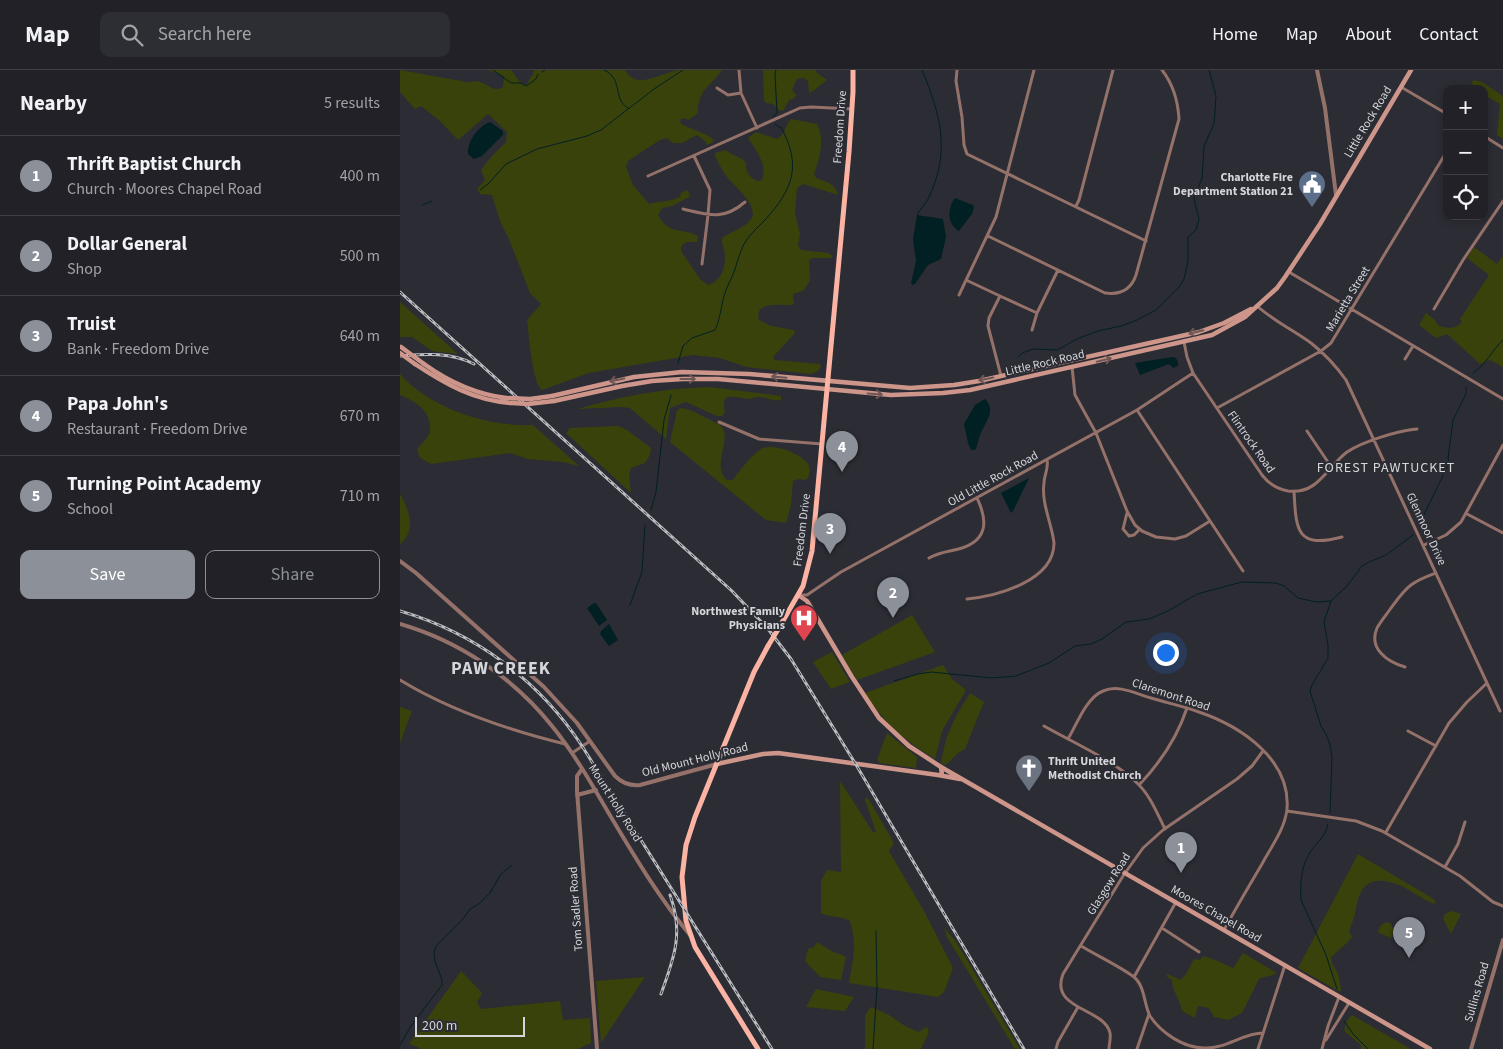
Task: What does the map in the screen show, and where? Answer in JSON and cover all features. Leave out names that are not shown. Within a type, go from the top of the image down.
[{"type":"main road","name":"Freedom Drive","points":[[690,936],[682,890],[684,852],[694,817],[753,674],[798,595],[806,577],[811,557],[852,109],[853,70]]},
{"type":"main road","name":"Little Rock Road","points":[[553,398],[652,381],[683,379],[718,379],[891,395],[943,393],[970,390],[1212,334],[1230,327],[1245,317],[1277,288],[1289,272],[1411,70]]},
{"type":"main road","name":"Little Rock Road","points":[[553,398],[634,377],[682,372],[749,374],[910,388],[954,385],[1199,332],[1224,323],[1257,306]]},
{"type":"main road","points":[[400,347],[444,378],[482,393],[506,398],[553,398]]},
{"type":"main road","points":[[400,353],[440,381],[460,391],[493,401],[528,404],[553,398]]},
{"type":"main road","points":[[798,595],[807,601],[856,685],[879,718],[909,746],[966,782]]},
{"type":"main road","name":"Old Mount Holly Road","points":[[716,764],[762,754],[778,753],[942,775],[966,782]]},
{"type":"main road","points":[[941,766],[942,775]]},
{"type":"main road","name":"Moores Chapel Road","points":[[966,782],[1430,1049]]},
{"type":"main road","name":"Mount Holly Road","points":[[690,936],[699,956],[758,1049]]},
{"type":"street","points":[[739,70],[741,93],[757,128]]},
{"type":"street","points":[[957,70],[956,81],[963,123],[964,150],[970,156],[1146,241]]},
{"type":"street","points":[[959,295],[996,217],[1034,70]]},
{"type":"street","points":[[1076,206],[1113,70]]},
{"type":"street","points":[[988,236],[1105,293],[1123,292],[1135,280],[1179,119],[1174,93],[1170,82],[1162,70]]},
{"type":"street","points":[[1317,70],[1325,108],[1336,195]]},
{"type":"street","points":[[1401,87],[1443,112]]},
{"type":"street","points":[[717,88],[728,95],[741,93]]},
{"type":"street","points":[[648,176],[803,108],[852,109]]},
{"type":"street","points":[[1488,139],[1503,148]]},
{"type":"street","points":[[694,156],[710,190],[702,264]]},
{"type":"street","name":"Marietta Street","points":[[1217,408],[1321,351],[1335,338],[1443,158]]},
{"type":"street","points":[[1434,309],[1463,260],[1503,201]]},
{"type":"street","points":[[683,209],[708,215],[730,213],[744,202]]},
{"type":"street","points":[[1032,330],[1037,313],[1058,270]]},
{"type":"street","points":[[1289,272],[1503,400]]},
{"type":"street","points":[[966,280],[1037,313]]},
{"type":"street","points":[[1000,296],[989,318],[988,326],[1001,376]]},
{"type":"street","name":"Glenmoor Drive","points":[[1257,306],[1275,321],[1304,338],[1321,351],[1346,380],[1500,711]]},
{"type":"street","name":"Flintrock Road","points":[[1184,342],[1193,373],[1265,479],[1278,488],[1294,491]]},
{"type":"street","points":[[1405,360],[1413,346]]},
{"type":"street","points":[[1072,367],[1076,395],[1096,433],[1128,513],[1135,525],[1140,530],[1156,537],[1175,539],[1186,536],[1210,521]]},
{"type":"street","name":"Old Little Rock Road","points":[[798,595],[807,595],[841,572],[1137,410],[1193,373]]},
{"type":"street","points":[[1137,410],[1243,571]]},
{"type":"street","points":[[719,422],[759,439],[822,444]]},
{"type":"street","points":[[1342,537],[1319,542],[1308,539],[1302,534],[1296,521],[1294,491],[1307,489],[1316,484],[1349,451],[1399,432],[1417,429]]},
{"type":"street","points":[[1307,432],[1332,468]]},
{"type":"street","points":[[1424,545],[1450,532],[1461,522],[1503,445]]},
{"type":"street","points":[[967,599],[997,594],[1012,588],[1038,574],[1050,560],[1053,554],[1054,543],[1044,494],[1047,460]]},
{"type":"street","points":[[929,558],[944,551],[964,547],[979,537],[985,518],[976,498]]},
{"type":"street","points":[[1128,513],[1123,529],[1126,534],[1134,535],[1140,530]]},
{"type":"street","points":[[1466,514],[1503,533]]},
{"type":"street","name":"Old Mount Holly Road","points":[[400,561],[416,573],[544,687],[563,707],[619,779],[633,785],[640,785],[716,764]]},
{"type":"street","points":[[1405,667],[1391,662],[1382,655],[1376,646],[1376,631],[1405,590],[1415,582],[1436,573]]},
{"type":"street","name":"Mount Holly Road","points":[[400,624],[446,641],[479,661],[499,675],[534,706],[566,744],[656,888],[690,936]]},
{"type":"street","points":[[400,680],[439,701],[474,716],[566,744]]},
{"type":"street","points":[[1386,832],[1457,712],[1487,683]]},
{"type":"street","name":"Claremont Road","points":[[1068,739],[1091,700],[1097,694],[1106,690],[1119,688],[1187,708],[1228,725],[1263,751],[1275,764],[1282,776],[1286,796],[1286,811],[1279,834],[1224,930]]},
{"type":"street","points":[[1139,784],[1167,750],[1177,733],[1187,708]]},
{"type":"street","points":[[1044,726],[1121,770],[1139,784],[1151,800],[1165,829]]},
{"type":"street","points":[[1408,731],[1436,746]]},
{"type":"street","points":[[572,754],[590,741]]},
{"type":"street","name":"Glasgow Road","points":[[1078,1007],[1065,997],[1061,987],[1063,974],[1125,872],[1143,848],[1165,829],[1237,780],[1252,766],[1263,751]]},
{"type":"street","name":"Tom Sadler Road","points":[[582,768],[577,776],[577,795],[597,1049]]},
{"type":"street","points":[[577,795],[596,790]]},
{"type":"street","points":[[1286,811],[1356,822],[1386,832],[1467,880],[1493,902],[1503,906]]},
{"type":"street","points":[[1445,867],[1458,844],[1466,822]]},
{"type":"street","points":[[1134,977],[1176,902]]},
{"type":"street","points":[[1162,928],[1199,952]]},
{"type":"street","name":"Sullins Road","points":[[1471,1049],[1503,940]]},
{"type":"street","points":[[1080,946],[1134,977],[1147,1003],[1149,1014],[1160,1028],[1187,1045],[1199,1048],[1217,1047],[1254,1034],[1264,1033]]},
{"type":"street","points":[[1258,1049],[1285,966]]},
{"type":"street","points":[[1325,1042],[1328,1026],[1339,997]]},
{"type":"street","points":[[1322,1049],[1349,1003]]},
{"type":"street","points":[[1056,1049],[1078,1007],[1108,1028],[1110,1036],[1108,1049]]},
{"type":"street","points":[[1137,1049],[1149,1014]]},
{"type":"green space","points":[[400,70],[467,82],[478,81],[500,89],[503,87],[504,76],[488,70],[511,70],[520,82],[526,85],[534,70],[625,70],[630,76],[642,80],[678,70],[722,70],[702,94],[698,105],[698,113],[689,120],[684,118],[680,120],[681,124],[707,135],[714,140],[713,142],[707,145],[697,135],[682,143],[673,143],[667,138],[660,140],[628,161],[626,167],[633,185],[649,204],[676,199],[687,190],[690,194],[689,197],[672,206],[662,208],[658,215],[666,226],[698,236],[697,242],[687,242],[681,246],[681,251],[700,279],[708,285],[717,280],[723,271],[725,255],[722,238],[745,225],[753,214],[752,208],[745,196],[725,175],[715,153],[726,150],[739,157],[746,163],[746,169],[750,177],[758,181],[762,180],[762,163],[748,138],[756,132],[777,139],[782,135],[791,119],[817,124],[821,142],[820,155],[814,174],[816,178],[833,185],[838,195],[803,184],[797,188],[795,213],[800,234],[798,245],[801,250],[828,253],[833,256],[831,258],[812,258],[809,260],[810,281],[803,291],[793,294],[794,304],[769,305],[760,310],[758,314],[759,320],[771,326],[794,330],[795,333],[773,357],[775,360],[820,364],[821,367],[818,371],[811,374],[746,367],[720,358],[693,355],[589,373],[542,390],[533,368],[527,320],[541,304],[530,293],[500,221],[492,195],[480,194],[477,189],[485,180],[481,170],[506,142],[507,132],[488,114],[458,140],[440,121],[421,106],[415,109],[400,92]]},
{"type":"green space","points":[[763,70],[816,70],[817,73],[827,80],[809,93],[808,81],[803,78],[797,79],[792,90],[796,95],[795,98],[789,100],[783,111],[773,104],[766,103],[764,100]]},
{"type":"green space","points":[[1473,80],[1486,85],[1472,85]]},
{"type":"green space","points":[[1488,86],[1503,96],[1503,139],[1497,135],[1500,104],[1488,97]]},
{"type":"green space","points":[[1474,247],[1497,264],[1503,256],[1503,367],[1490,360],[1480,364],[1447,334],[1436,338],[1419,325],[1426,313],[1439,326],[1449,328],[1460,324],[1462,321],[1460,319],[1489,275],[1467,258]]},
{"type":"green space","points":[[400,302],[458,354],[432,351],[412,337],[400,337]]},
{"type":"green space","points":[[400,374],[427,397],[460,413],[497,423],[533,425],[579,466],[563,462],[528,459],[510,453],[431,464],[420,458],[417,450],[429,434],[430,427],[427,414],[418,405],[400,395]]},
{"type":"green space","points":[[710,387],[781,396],[781,400],[760,397],[749,399],[730,397],[725,401],[725,412],[722,416],[717,416],[686,402],[670,408],[666,439],[630,408],[578,409],[644,394]]},
{"type":"green space","points":[[680,408],[687,409],[717,423],[724,431],[721,467],[722,474],[727,480],[733,480],[751,457],[763,448],[775,447],[789,451],[806,462],[809,466],[808,478],[793,481],[791,505],[786,523],[766,520],[670,442],[677,411]]},
{"type":"green space","points":[[618,426],[627,430],[651,448],[650,455],[645,463],[631,468],[629,475],[631,493],[566,433],[570,428]]},
{"type":"green space","points":[[400,494],[408,513],[410,526],[408,533],[400,544]]},
{"type":"green space","points":[[912,615],[935,652],[857,680],[842,655]]},
{"type":"green space","points":[[832,652],[850,682],[831,689],[813,662]]},
{"type":"green space","points":[[943,665],[952,679],[966,690],[942,731],[935,759],[914,745],[887,722],[865,693]]},
{"type":"green space","points":[[970,693],[984,702],[965,749],[944,765],[941,763],[948,734]]},
{"type":"green space","points":[[400,707],[412,711],[400,743]]},
{"type":"green space","points":[[887,733],[917,757],[916,768],[880,763],[877,760]]},
{"type":"green space","points":[[840,781],[873,832],[876,832],[865,800],[866,797],[869,800],[894,843],[889,851],[924,911],[953,968],[944,992],[938,997],[849,983],[854,945],[850,921],[821,913],[821,881],[827,870],[841,872]]},
{"type":"green space","points":[[1358,854],[1436,902],[1434,904],[1390,882],[1375,881],[1369,883],[1361,892],[1358,900],[1349,932],[1352,937],[1331,957],[1338,974],[1340,992],[1298,968]]},
{"type":"green space","points":[[1451,911],[1461,914],[1451,934],[1443,919],[1445,914]]},
{"type":"green space","points":[[1387,922],[1391,924],[1394,931],[1391,938],[1378,932],[1381,925]]},
{"type":"green space","points":[[944,928],[955,940],[1020,1049],[1015,1049],[947,937]]},
{"type":"green space","points":[[817,942],[833,952],[846,957],[841,980],[820,977],[805,961],[808,949],[814,947]]},
{"type":"green space","points":[[1243,953],[1277,973],[1259,979],[1242,1013],[1228,1020],[1214,1017],[1209,1008],[1198,1006],[1195,1018],[1182,1011],[1173,988],[1172,980],[1166,976],[1168,974],[1180,980],[1186,974],[1194,959],[1200,960],[1203,956],[1233,968]]},
{"type":"green space","points":[[461,971],[482,993],[477,1002],[481,1009],[560,1001],[563,1020],[590,1018],[591,1043],[578,1049],[422,1049],[409,1044]]},
{"type":"green space","points":[[645,977],[601,1043],[596,981]]},
{"type":"green space","points":[[816,989],[854,997],[845,1011],[806,1007]]},
{"type":"green space","points":[[871,1007],[918,1032],[927,1027],[929,1032],[921,1049],[865,1049],[865,1015]]},
{"type":"green space","points":[[1352,1015],[1411,1049],[1361,1049],[1361,1045],[1345,1032],[1346,1023]]},
{"type":"shaded area","points":[[490,122],[503,131],[503,135],[482,156],[474,159],[468,154],[469,144],[481,127]]},
{"type":"shaded area","points":[[955,198],[974,207],[972,214],[959,231],[950,221],[950,211]]},
{"type":"shaded area","points":[[917,215],[943,219],[946,237],[941,259],[928,265],[915,284],[912,285],[916,261],[913,239]]},
{"type":"shaded area","points":[[1176,358],[1178,366],[1173,368],[1169,364],[1140,375],[1135,363]]},
{"type":"shaded area","points":[[985,399],[990,408],[989,417],[975,450],[971,450],[964,424],[975,405]]},
{"type":"shaded area","points":[[1029,478],[1013,511],[1011,513],[1001,493]]},
{"type":"shaded area","points":[[596,603],[607,620],[599,626],[587,608]]},
{"type":"shaded area","points":[[609,624],[618,640],[609,646],[600,634]]},
{"type":"waterway","points":[[493,70],[511,83],[521,83],[526,86],[536,79],[538,74]]},
{"type":"waterway","points":[[604,70],[614,78],[620,100],[628,108]]},
{"type":"waterway","points":[[480,190],[506,164],[537,149],[587,136],[601,130],[654,89],[683,70]]},
{"type":"waterway","points":[[773,117],[777,113],[776,70]]},
{"type":"waterway","points":[[918,216],[935,182],[941,150],[941,134],[938,119],[922,70]]},
{"type":"waterway","points":[[1018,357],[1022,353],[1033,349],[1057,350],[1079,338],[1137,320],[1156,310],[1180,286],[1184,279],[1188,261],[1188,237],[1196,230],[1199,219],[1194,199],[1202,178],[1204,146],[1214,124],[1216,96],[1209,70]]},
{"type":"waterway","points":[[678,363],[683,346],[692,338],[715,330],[725,293],[743,246],[750,235],[775,209],[788,187],[793,165],[791,154],[781,127],[775,124]]},
{"type":"waterway","points":[[422,205],[432,201]]},
{"type":"waterway","points":[[1473,373],[1482,366],[1503,340]]},
{"type":"waterway","points":[[1420,523],[1449,463],[1453,420],[1466,394],[1466,387]]},
{"type":"waterway","points":[[651,510],[656,492],[664,420],[671,395]]},
{"type":"waterway","points":[[630,605],[642,572],[645,525]]},
{"type":"waterway","points":[[1330,813],[1332,757],[1330,745],[1321,726],[1310,691],[1328,658],[1324,622],[1331,601],[1347,586],[1362,566],[1386,555],[1413,535]]},
{"type":"waterway","points":[[894,681],[931,672],[991,678],[1016,676],[1049,663],[1075,646],[1091,644],[1102,639],[1126,622],[1149,619],[1168,611],[1197,594],[1242,582],[1276,583],[1284,586],[1298,598],[1316,602],[1331,601]]},
{"type":"waterway","points":[[1328,824],[1323,837],[1309,854],[1304,865],[1301,882],[1301,900],[1326,955],[1337,989]]},
{"type":"waterway","points":[[400,1045],[411,1026],[442,985],[435,961],[434,953],[436,946],[463,919],[470,909],[479,904],[490,893],[501,874],[512,865]]},
{"type":"waterway","points":[[873,1049],[877,987],[876,931]]},
{"type":"waterway","points":[[1344,1021],[1353,1034],[1368,1049]]},
{"type":"railway","points":[[400,292],[732,591],[768,629],[791,659],[855,763],[1024,1049]]},
{"type":"railway","points":[[400,356],[429,354],[456,357],[474,364]]},
{"type":"railway","points":[[400,611],[428,620],[454,632],[503,662],[546,700],[565,722],[582,746],[772,1049]]},
{"type":"railway","points":[[661,994],[676,945],[676,921],[670,895]]},
{"type":"place","name":"Charlotte Fire Department Station 21","points":[[1312,208]]},
{"type":"place","name":"Papa John's","points":[[842,472]]},
{"type":"place","name":"Truist","points":[[830,554]]},
{"type":"place","name":"Dollar General","points":[[893,618]]},
{"type":"place","name":"Northwest Family Physicians","points":[[804,642]]},
{"type":"place","name":"Thrift United Methodist Church","points":[[1029,792]]},
{"type":"place","name":"Thrift Baptist Church","points":[[1181,873]]},
{"type":"place","name":"Turning Point Academy","points":[[1409,958]]},
{"type":"district","name":"FOREST PAWTUCKET","points":[[1386,468]]},
{"type":"district","name":"PAW CREEK","points":[[501,668]]}]
